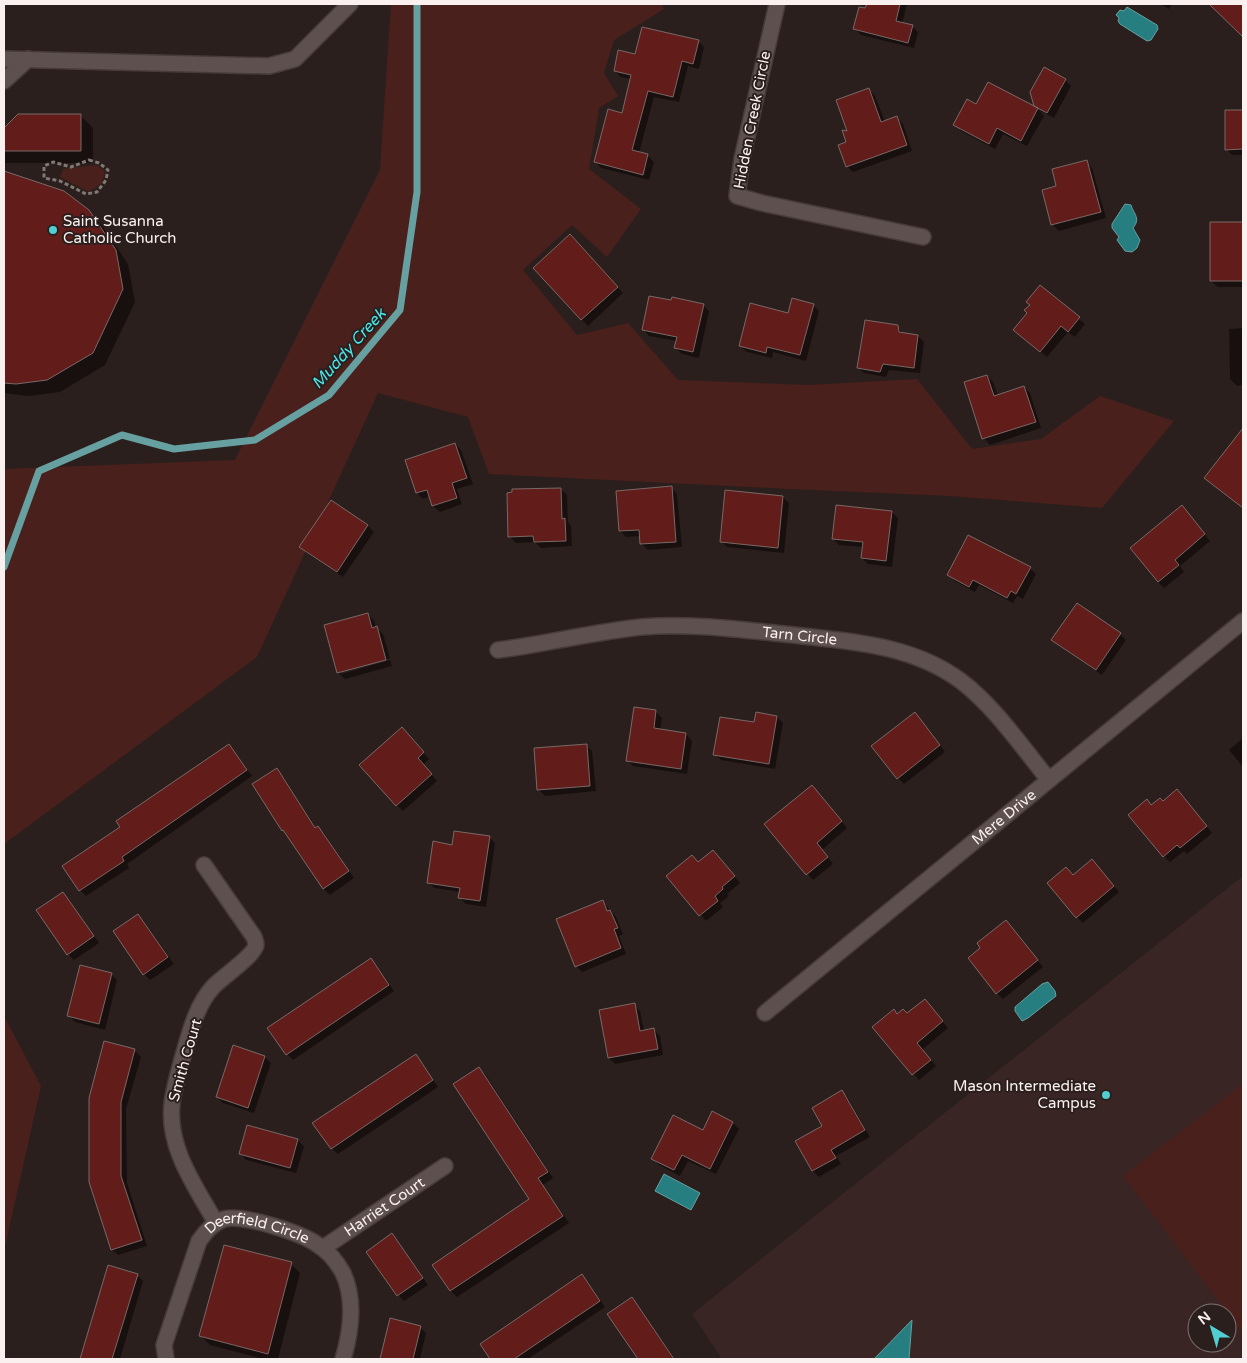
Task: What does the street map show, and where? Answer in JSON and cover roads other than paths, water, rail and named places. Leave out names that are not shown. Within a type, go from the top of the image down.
[{"type":"street","points":[[4,59],[269,66],[295,59],[350,4]]},
{"type":"street","name":"Hidden Creek Circle","points":[[777,4],[742,159],[737,196],[924,237]]},
{"type":"street","points":[[4,81],[28,59]]},
{"type":"street","name":"Mere Drive","points":[[765,1013],[1243,621]]},
{"type":"street","name":"Tarn Circle","points":[[498,650],[639,628],[676,625],[712,626],[858,642],[894,649],[928,662],[960,680],[999,718],[1049,780]]},
{"type":"street","name":"Smith Court","points":[[204,865],[254,937],[256,945],[252,954],[224,976],[212,988],[202,1003],[189,1036],[172,1104],[171,1122],[180,1156],[216,1223]]},
{"type":"street","name":"Harriet Court","points":[[323,1248],[445,1166]]},
{"type":"street","name":"Deerfield Circle","points":[[166,1359],[164,1344],[199,1241],[204,1233],[216,1223],[230,1218],[250,1219],[302,1236],[323,1248],[333,1258],[343,1274],[349,1292],[351,1311],[350,1330],[343,1359]]},
{"type":"water","points":[[1127,7],[1157,25],[1158,29],[1151,40],[1147,41],[1120,24],[1119,18],[1116,15],[1120,10],[1124,11]]},
{"type":"water","points":[[1125,204],[1131,205],[1136,217],[1133,228],[1140,240],[1137,248],[1132,252],[1125,251],[1117,240],[1119,237],[1112,228],[1112,224]]},
{"type":"water","points":[[1048,982],[1055,991],[1056,996],[1022,1021],[1015,1011],[1015,1007],[1042,984]]},
{"type":"water","points":[[664,1174],[700,1193],[691,1210],[655,1191]]},
{"type":"water","points":[[912,1320],[909,1359],[874,1359]]},
{"type":"waterway","name":"Muddy Creek","points":[[4,567],[39,471],[122,435],[174,449],[255,440],[329,395],[400,310],[417,192],[417,4]]},
{"type":"place","name":"Saint Susanna Catholic Church","points":[[53,230]]},
{"type":"place","name":"Mason Intermediate Campus","points":[[1106,1095]]}]
